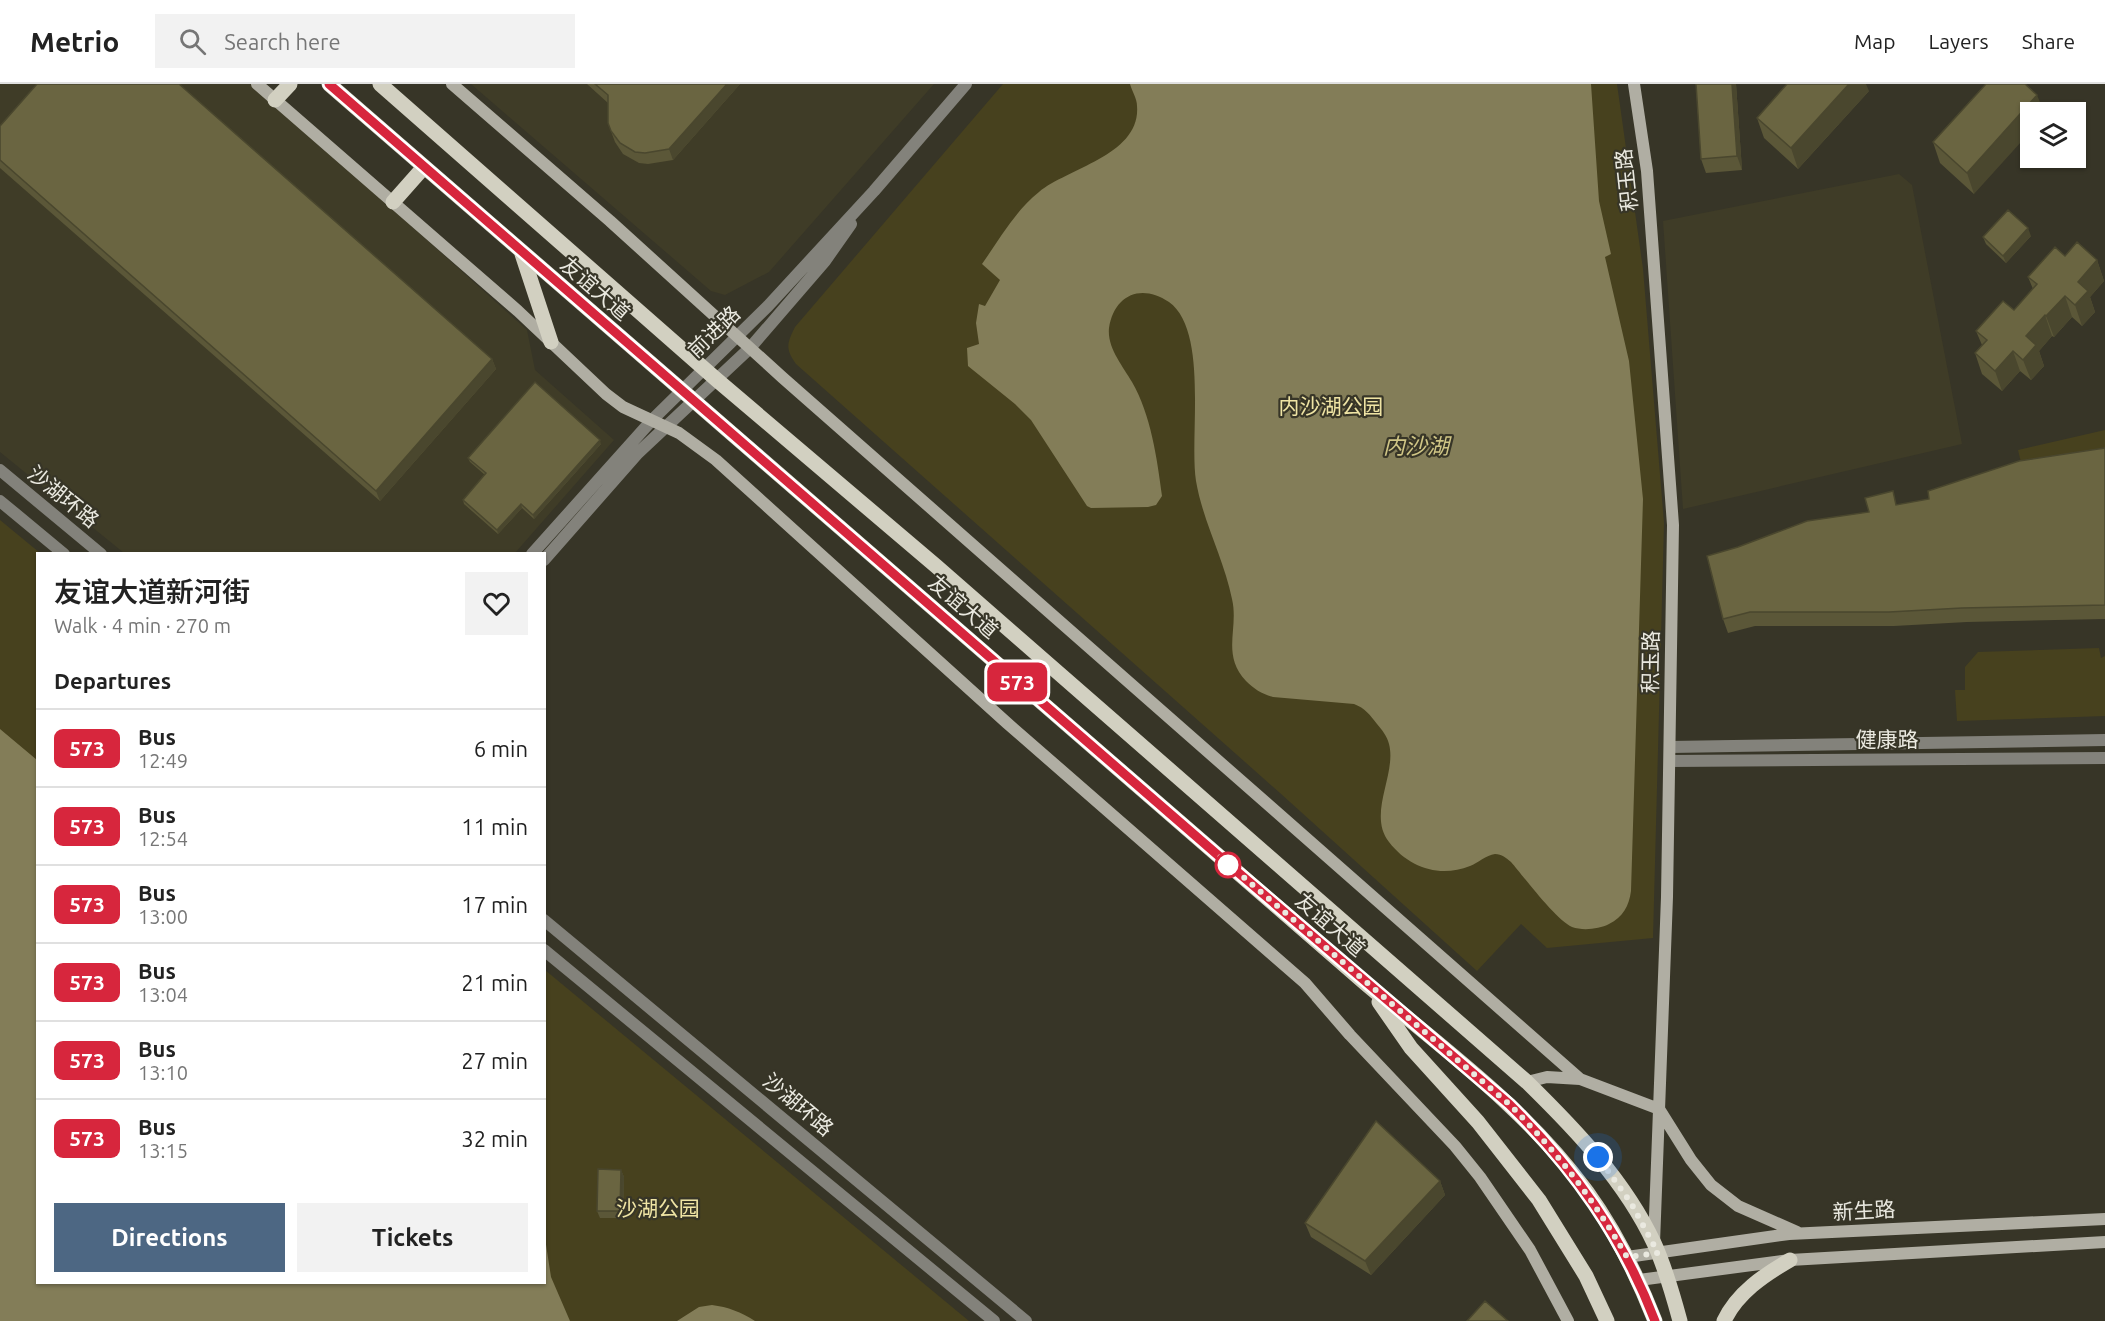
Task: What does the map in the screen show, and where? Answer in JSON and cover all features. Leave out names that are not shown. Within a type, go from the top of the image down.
[{"type":"main road","points":[[257,84],[551,342],[606,394],[623,407],[694,442],[717,460],[1008,723],[1305,983],[1474,1169],[1530,1250],[1568,1321]]},
{"type":"main road","points":[[276,100],[290,84]]},
{"type":"main road","name":"友谊大道","points":[[329,84],[522,254],[1365,983],[1509,1104],[1530,1125],[1586,1191],[1627,1257],[1655,1321]]},
{"type":"main road","name":"友谊大道","points":[[380,84],[717,380],[954,581],[1527,1082],[1598,1157],[1631,1203],[1656,1248],[1680,1321]]},
{"type":"main road","points":[[452,84],[1580,1079]]},
{"type":"main road","name":"积玉路","points":[[1634,84],[1647,171],[1672,495],[1670,761],[1656,1248]]},
{"type":"main road","points":[[393,202],[424,167]]},
{"type":"main road","points":[[522,254],[551,342]]},
{"type":"main road","points":[[1365,983],[1411,1048],[1478,1122],[1539,1200],[1586,1276],[1607,1321]]},
{"type":"main road","points":[[1527,1082],[1547,1077],[1580,1079],[1659,1109],[1701,1173],[1718,1191],[1738,1206],[1801,1234]]},
{"type":"main road","name":"新生路","points":[[1627,1257],[1656,1248],[1801,1234],[2105,1219]]},
{"type":"main road","points":[[1639,1280],[1790,1260],[2105,1242]]},
{"type":"main road","points":[[1724,1321],[1734,1304],[1751,1287],[1768,1273],[1790,1260]]},
{"type":"street","name":"前进路","points":[[534,552],[652,420],[768,306],[874,191],[966,84]]},
{"type":"street","name":"前进路","points":[[546,558],[638,453],[750,348],[825,261],[874,191]]},
{"type":"street","name":"沙湖环路","points":[[0,470],[99,552]]},
{"type":"street","name":"沙湖环路","points":[[0,501],[62,552]]},
{"type":"street","name":"健康路","points":[[1670,747],[2105,740]]},
{"type":"street","name":"健康路","points":[[1670,761],[2105,758]]},
{"type":"street","name":"沙湖环路","points":[[546,922],[1026,1321]]},
{"type":"street","name":"沙湖环路","points":[[546,952],[994,1321]]},
{"type":"shaded area","points":[[0,84],[254,84],[527,330],[535,370],[614,440],[516,552],[123,552],[0,452]]},
{"type":"shaded area","points":[[471,84],[934,84],[769,272],[725,295],[711,291]]},
{"type":"shaded area","points":[[1899,174],[1912,185],[1962,444],[1683,509],[1663,221]]},
{"type":"green space","name":"内沙湖","points":[[1003,84],[1617,84],[1643,269],[1664,523],[1653,938],[1547,948],[1521,924],[1477,971],[796,364],[788,346],[795,327]]},
{"type":"green space","points":[[2105,430],[2105,463],[2024,475],[2018,450]]},
{"type":"green space","name":"沙湖公园","points":[[0,520],[39,552],[36,552],[36,1284],[546,1284],[546,971],[969,1321],[0,1321]]},
{"type":"green space","points":[[2099,648],[2101,658],[2105,656],[2105,716],[1957,721],[1955,690],[1965,690],[1965,667],[1978,652]]},
{"type":"water","name":"内沙湖","points":[[1130,84],[1591,84],[1599,201],[1611,254],[1605,257],[1629,361],[1643,499],[1631,891],[1629,902],[1624,910],[1609,924],[1586,929],[1572,927],[1565,923],[1504,856],[1495,854],[1470,866],[1448,871],[1426,868],[1406,858],[1389,842],[1383,831],[1381,807],[1389,768],[1389,744],[1370,715],[1354,704],[1269,696],[1246,681],[1234,661],[1232,599],[1203,511],[1196,481],[1195,386],[1189,336],[1181,316],[1169,302],[1149,293],[1130,296],[1117,307],[1109,328],[1110,343],[1139,395],[1149,423],[1162,496],[1156,505],[1091,508],[1087,506],[1031,420],[968,366],[967,348],[979,344],[976,323],[979,304],[985,306],[1000,280],[982,264],[1015,217],[1039,192],[1100,158],[1127,137],[1135,123],[1137,106]]},
{"type":"water","points":[[0,729],[36,759],[36,1284],[546,1284],[546,1244],[551,1277],[570,1321],[0,1321]]},
{"type":"water","points":[[712,1305],[734,1310],[755,1321],[677,1321],[699,1307]]},
{"type":"building","points":[[37,84],[179,84],[492,359],[376,491],[0,160],[0,126]]},
{"type":"building","points":[[595,84],[727,84],[669,149],[645,153],[635,152],[620,143],[611,131],[608,123],[608,95]]},
{"type":"building","points":[[1696,84],[1732,84],[1737,156],[1701,159]]},
{"type":"building","points":[[1787,84],[1849,84],[1791,148],[1757,118]]},
{"type":"building","points":[[1986,84],[2025,84],[2037,95],[2031,102],[2020,102],[2020,114],[1967,173],[1933,142]]},
{"type":"building","points":[[2008,210],[2028,228],[2003,256],[1983,237]]},
{"type":"building","points":[[2077,242],[2097,260],[2078,282],[2088,291],[2075,305],[2065,296],[2026,336],[2036,345],[2023,360],[2013,351],[1995,371],[1975,353],[1987,340],[1976,331],[2003,301],[2014,310],[2037,284],[2028,277],[2055,247],[2065,256]]},
{"type":"building","points":[[535,382],[600,440],[533,515],[521,504],[497,530],[463,500],[486,473],[468,458]]},
{"type":"building","points":[[2105,448],[2105,605],[1889,612],[1750,612],[1723,619],[1707,556],[1807,521],[1869,512],[1865,498],[1893,491],[1896,505],[1929,499],[1928,491],[2019,461]]},
{"type":"building","points":[[1376,1121],[1440,1181],[1365,1261],[1305,1223]]},
{"type":"building","points":[[598,1169],[621,1170],[620,1211],[597,1211]]},
{"type":"building","points":[[1485,1301],[1508,1321],[1467,1321]]},
{"type":"bus line","name":"573","points":[[329,84],[522,254],[1365,983],[1509,1104],[1550,1147],[1603,1215],[1639,1280],[1655,1321]]},
{"type":"route","points":[[1228,865],[1220,857],[1509,1104],[1550,1147],[1586,1191],[1627,1257],[1658,1253],[1631,1203],[1598,1157]]},
{"type":"park label","name":"内沙湖公园","points":[[1331,407]]}]
